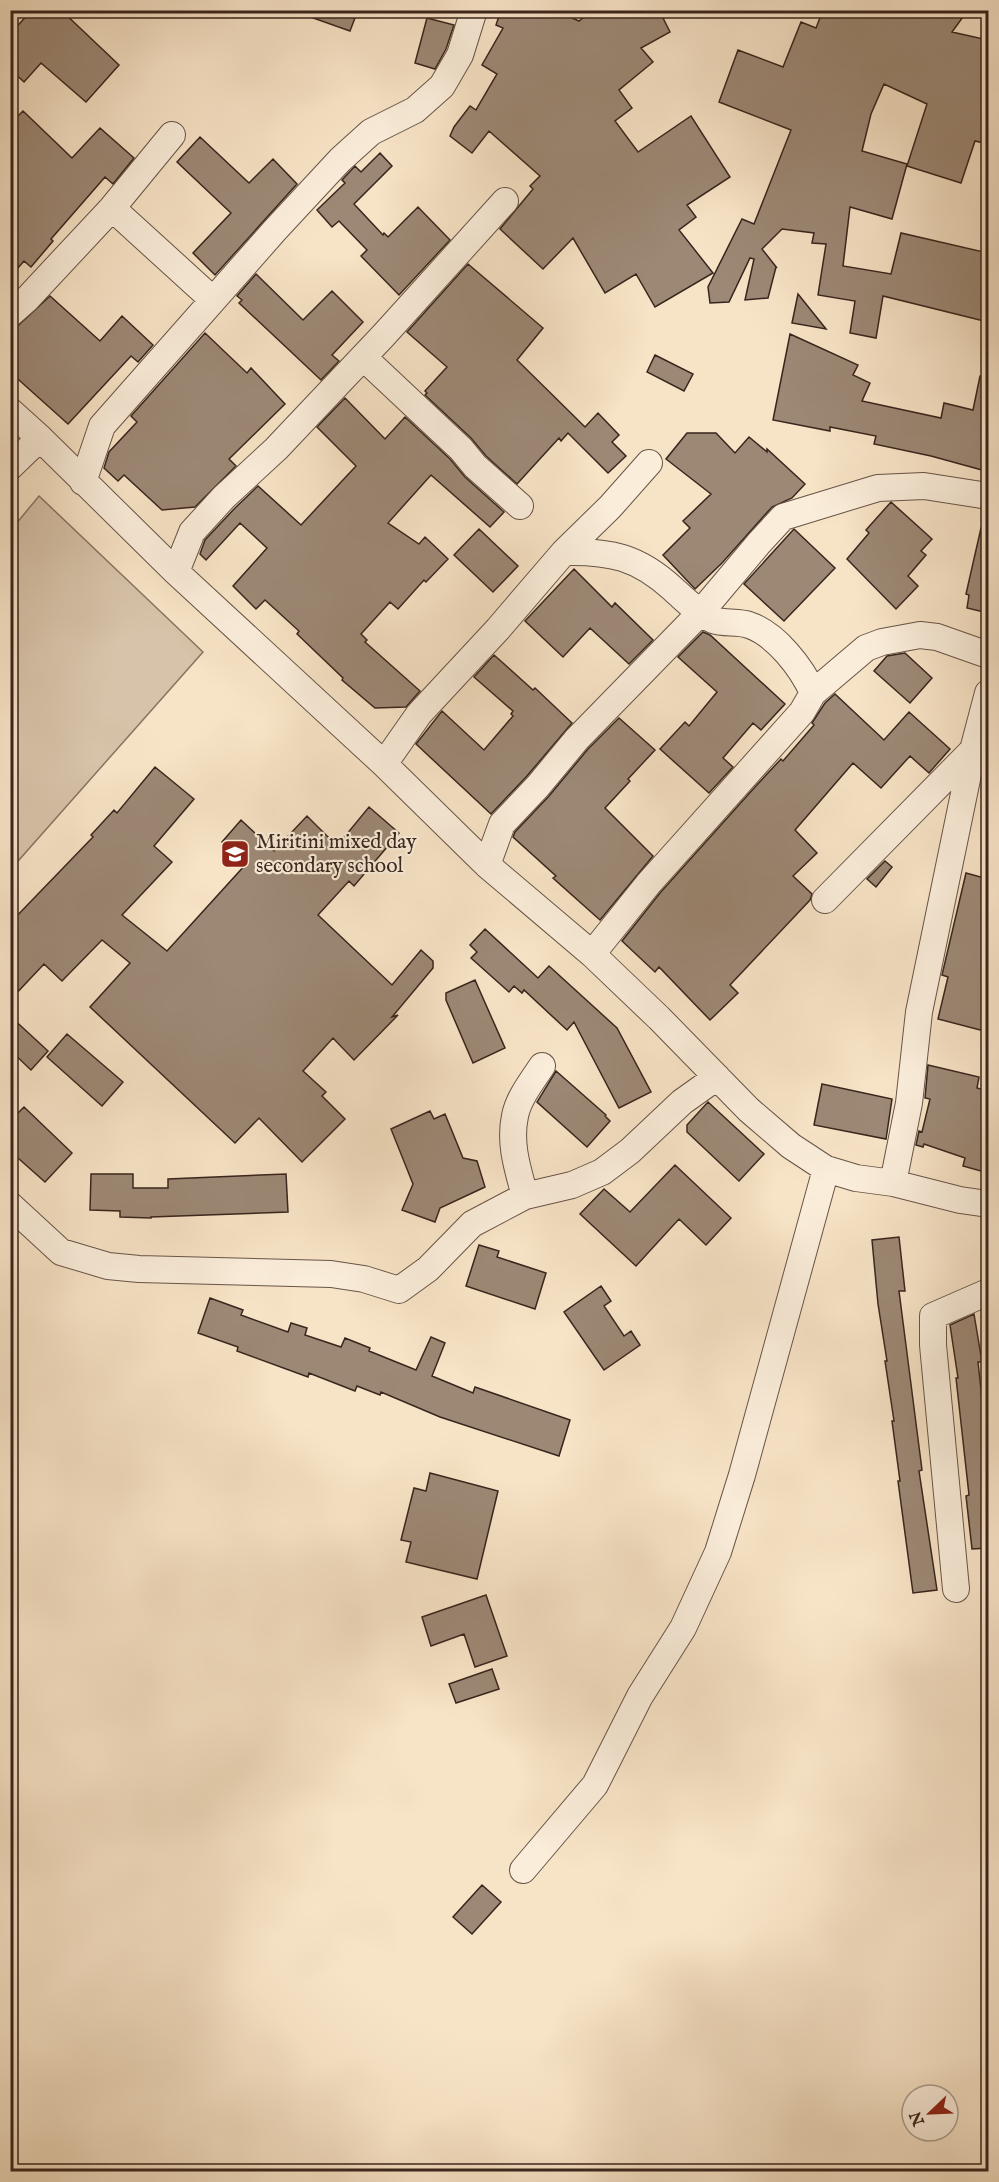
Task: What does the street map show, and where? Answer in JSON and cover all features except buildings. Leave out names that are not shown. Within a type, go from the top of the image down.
[{"type":"street","points":[[83,482],[102,426],[275,230],[371,132],[415,110],[442,86],[460,55],[474,10]]},
{"type":"street","points":[[10,314],[27,299],[112,207],[172,135]]},
{"type":"street","points":[[176,572],[192,532],[224,496],[276,448],[363,357],[505,201]]},
{"type":"street","points":[[112,207],[213,300]]},
{"type":"street","points":[[363,357],[519,506]]},
{"type":"street","points":[[10,411],[176,572],[384,764],[487,865],[592,954],[750,1110],[791,1146],[826,1169],[856,1178],[893,1183],[960,1200],[988,1204]]},
{"type":"street","points":[[10,467],[40,438]]},
{"type":"street","points":[[384,764],[419,714],[498,629],[564,552],[610,507],[649,463]]},
{"type":"street","points":[[487,865],[502,824],[538,786],[577,739],[701,612],[783,517],[878,488],[924,486],[988,496]]},
{"type":"street","points":[[564,552],[600,553],[626,558],[654,573],[688,604],[714,620],[747,624],[768,633],[805,675],[813,693]]},
{"type":"street","points":[[592,954],[649,883],[802,712],[813,693],[866,648],[882,642],[920,635],[937,637],[988,655]]},
{"type":"street","points":[[893,1183],[909,1103],[919,1012],[973,750],[988,693]]},
{"type":"street","points":[[825,900],[973,750]]},
{"type":"street","points":[[525,1196],[513,1154],[514,1117],[542,1066]]},
{"type":"street","points":[[10,1205],[61,1252],[108,1266],[139,1269],[331,1274],[364,1279],[399,1290],[428,1269],[472,1224],[525,1196],[572,1185],[602,1172],[630,1151],[682,1102],[717,1077]]},
{"type":"street","points":[[523,1870],[595,1785],[640,1696],[683,1628],[718,1551],[742,1475],[826,1169]]},
{"type":"street","points":[[956,1589],[933,1345],[933,1316],[988,1292]]},
{"type":"shaded area","points":[[39,496],[203,652],[11,869],[11,530]]},
{"type":"place","name":"Miritini mixed day secondary school","points":[[235,854]]}]
